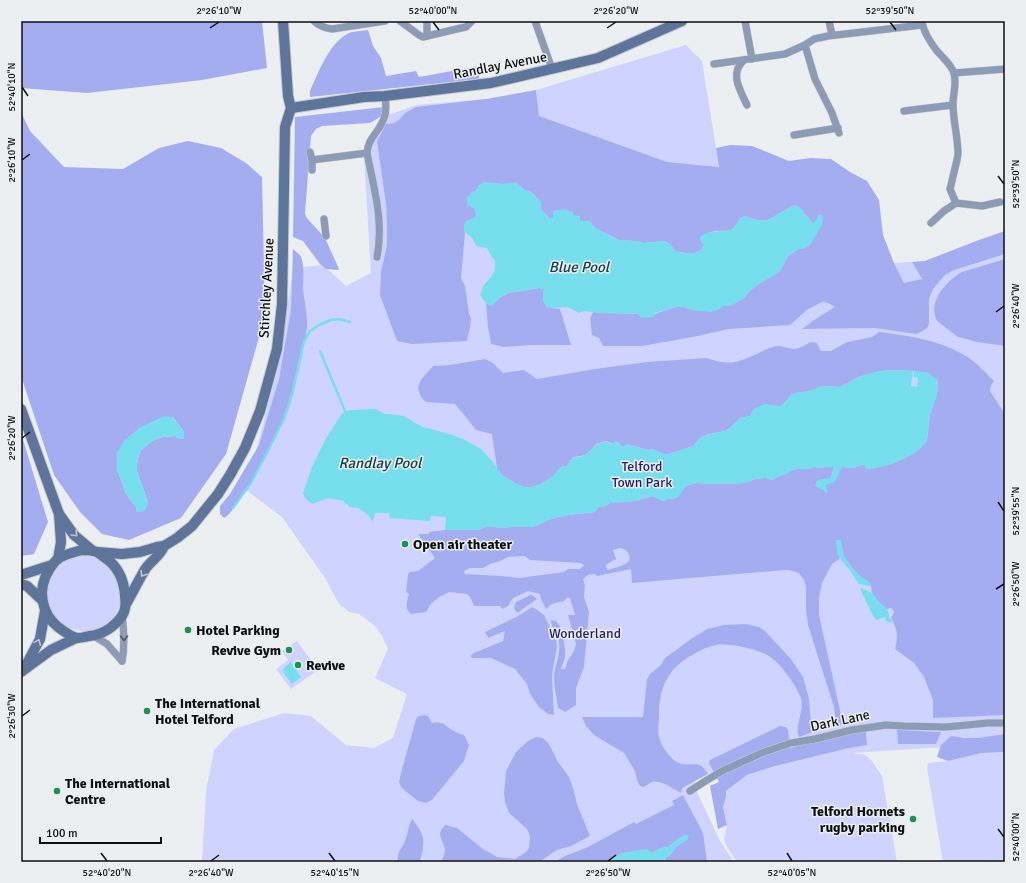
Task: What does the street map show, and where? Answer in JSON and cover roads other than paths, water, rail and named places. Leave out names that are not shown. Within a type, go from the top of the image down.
[{"type":"street","name":"Stirchley Avenue","points":[[164,546],[192,526],[218,494],[230,475],[245,448],[257,418],[268,386],[277,348],[282,304],[285,127],[291,108],[288,96],[283,21]]},
{"type":"street","points":[[314,21],[319,26],[332,29],[385,21]]},
{"type":"street","points":[[400,21],[419,36],[423,37],[461,28],[472,21]]},
{"type":"street","points":[[427,21],[427,36]]},
{"type":"street","points":[[535,21],[552,69]]},
{"type":"street","name":"Randlay Avenue","points":[[291,108],[364,97],[491,84],[598,58],[682,21]]},
{"type":"street","points":[[745,21],[752,58]]},
{"type":"street","points":[[829,21],[832,35]]},
{"type":"street","points":[[714,64],[785,54],[814,39],[832,35],[922,23],[931,43],[948,63],[954,73],[953,105],[958,160],[950,191],[956,204]]},
{"type":"street","points":[[794,135],[839,130],[815,79],[805,45]]},
{"type":"street","points":[[744,60],[737,67],[736,76],[747,105]]},
{"type":"street","points":[[954,73],[1005,69]]},
{"type":"street","points":[[377,258],[380,241],[380,222],[367,148],[371,139],[385,118],[385,96]]},
{"type":"street","points":[[904,111],[953,105]]},
{"type":"street","points":[[310,152],[312,170]]},
{"type":"street","points":[[312,160],[367,152]]},
{"type":"street","points":[[931,223],[944,211],[956,204],[982,206],[1000,202]]},
{"type":"street","points":[[324,219],[326,236]]},
{"type":"street","points":[[21,409],[59,514],[62,542],[55,562],[45,576],[42,588],[42,600],[52,622],[76,638]]},
{"type":"street","points":[[59,514],[74,535],[95,552],[112,563],[121,576],[124,585],[124,646],[122,661],[107,644],[94,636]]},
{"type":"street","points":[[21,575],[55,562],[70,552],[82,550],[129,553],[164,546]]},
{"type":"street","points":[[22,671],[52,650],[76,638],[94,636],[105,632],[115,624],[143,573],[152,561],[161,553],[164,546]]},
{"type":"street","points":[[21,584],[27,586],[42,600]]},
{"type":"street","points":[[22,671],[40,639],[46,611]]},
{"type":"street","name":"Dark Lane","points":[[690,791],[724,770],[764,752],[791,743],[852,730],[886,725],[935,728],[988,723],[1005,723]]},
{"type":"water","name":"Blue Pool","points":[[485,182],[503,184],[516,182],[525,190],[531,192],[541,202],[541,209],[549,218],[553,218],[553,211],[564,209],[573,212],[573,215],[580,216],[580,221],[590,221],[593,226],[599,230],[619,240],[644,243],[665,241],[670,244],[675,251],[687,253],[695,253],[702,249],[704,245],[700,239],[701,236],[707,233],[731,230],[736,226],[740,218],[745,216],[757,220],[767,220],[794,205],[801,208],[812,223],[815,222],[819,214],[822,215],[823,219],[822,225],[810,245],[803,249],[798,249],[788,256],[780,271],[751,290],[744,298],[730,306],[723,306],[716,311],[710,312],[691,310],[685,307],[675,307],[655,313],[654,317],[641,318],[636,313],[603,313],[584,311],[579,313],[567,307],[551,308],[546,306],[543,301],[543,289],[540,288],[509,293],[499,298],[492,306],[486,303],[480,295],[484,285],[495,270],[495,260],[492,258],[487,248],[476,246],[464,229],[465,222],[476,217],[475,209],[467,205],[467,198],[471,193],[476,191],[479,185]]},
{"type":"water","name":"Randlay Pool","points":[[896,370],[913,371],[911,386],[917,387],[918,378],[914,377],[914,371],[928,373],[937,379],[937,392],[930,415],[927,439],[924,445],[909,456],[881,467],[866,469],[864,464],[853,468],[843,467],[834,482],[825,485],[828,491],[826,493],[822,489],[815,486],[817,480],[831,478],[834,466],[796,469],[772,480],[766,478],[755,479],[745,483],[696,483],[686,486],[678,497],[673,499],[663,501],[653,496],[635,501],[611,502],[606,506],[598,507],[595,512],[568,515],[551,519],[533,527],[502,528],[487,526],[479,530],[445,530],[446,517],[431,516],[430,521],[390,518],[389,513],[375,513],[373,522],[367,514],[358,508],[350,507],[343,501],[328,498],[312,504],[305,498],[303,493],[312,467],[325,440],[345,411],[376,409],[385,414],[404,416],[423,427],[453,435],[481,449],[502,475],[518,485],[531,487],[539,485],[549,479],[560,467],[567,466],[574,458],[585,455],[600,443],[609,442],[612,444],[615,441],[619,442],[621,447],[627,444],[669,454],[693,446],[700,438],[725,431],[740,418],[750,416],[753,410],[762,405],[767,404],[781,406],[791,395],[796,393],[810,391],[822,386],[839,387],[856,378],[868,374]]},
{"type":"water","points":[[164,416],[173,417],[184,432],[184,439],[180,439],[175,436],[162,437],[152,441],[140,451],[137,471],[148,502],[145,511],[137,512],[136,507],[126,494],[117,469],[117,453],[125,440],[139,428]]},
{"type":"water","points":[[836,540],[841,540],[844,556],[848,563],[872,586],[859,584],[840,559]]},
{"type":"water","points":[[861,588],[872,593],[887,609],[889,617],[892,621],[891,623],[886,621],[885,617],[876,620],[860,589]]},
{"type":"water","points":[[291,662],[301,677],[292,684],[283,672],[285,667]]},
{"type":"water","points":[[684,835],[689,835],[688,839],[677,846],[670,855],[666,857],[665,862],[606,862],[622,853],[647,849],[652,853],[661,848],[668,847]]},
{"type":"waterway","points":[[233,508],[251,483],[284,419],[292,395],[304,341],[310,331],[331,320],[339,319],[350,322]]},
{"type":"waterway","points":[[320,351],[345,411]]},
{"type":"place","name":"Open air theater","points":[[405,544]]},
{"type":"place","name":"Hotel Parking","points":[[188,630]]},
{"type":"place","name":"Revive Gym","points":[[289,650]]},
{"type":"place","name":"Revive","points":[[298,665]]},
{"type":"place","name":"The International Hotel Telford","points":[[147,711]]},
{"type":"place","name":"The International Centre","points":[[57,791]]},
{"type":"place","name":"Telford Hornets rugby parking","points":[[913,819]]},
{"type":"park label","name":"Telford Town Park","points":[[642,474]]},
{"type":"park label","name":"Wonderland","points":[[585,633]]}]
